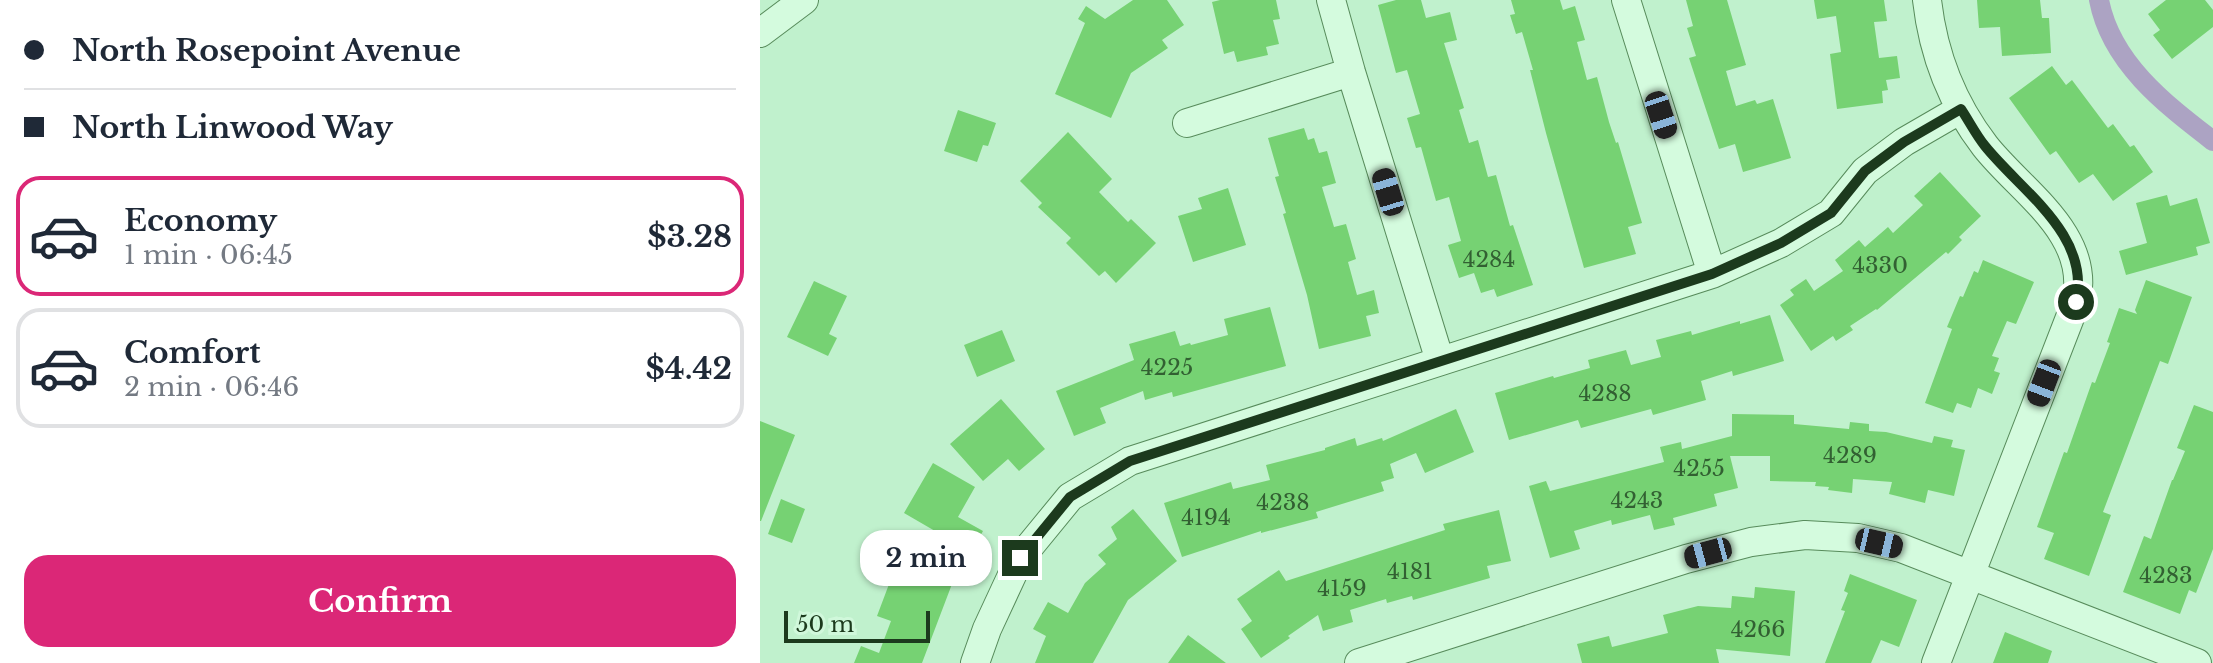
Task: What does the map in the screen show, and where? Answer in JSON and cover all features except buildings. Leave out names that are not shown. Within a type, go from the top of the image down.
[{"type":"street","points":[[760,33],[804,0]]},
{"type":"street","points":[[1331,0],[1440,361]]},
{"type":"street","points":[[1626,0],[1712,274]]},
{"type":"street","points":[[1927,0],[1930,27],[1944,75],[1961,109],[1985,146],[2056,222],[2077,266],[2080,287],[1936,663]]},
{"type":"street","points":[[1187,123],[1351,72]]},
{"type":"street","points":[[975,663],[1020,558],[1070,497],[1130,461],[1712,274],[1781,243],[1831,213],[1865,171],[1904,142],[1961,109]]},
{"type":"street","points":[[1359,663],[1686,559],[1751,542],[1805,535],[1858,538],[1901,548],[2197,663]]},
{"type":"waterway","points":[[2099,0],[2105,23],[2128,63],[2159,97],[2213,141]]},
{"type":"route","points":[[1020,558],[1070,497],[1130,461],[1712,274],[1781,243],[1831,213],[1865,171],[1904,142],[1961,109],[1985,146],[2056,222],[2068,242],[2077,266],[2080,287],[2076,302]]}]
